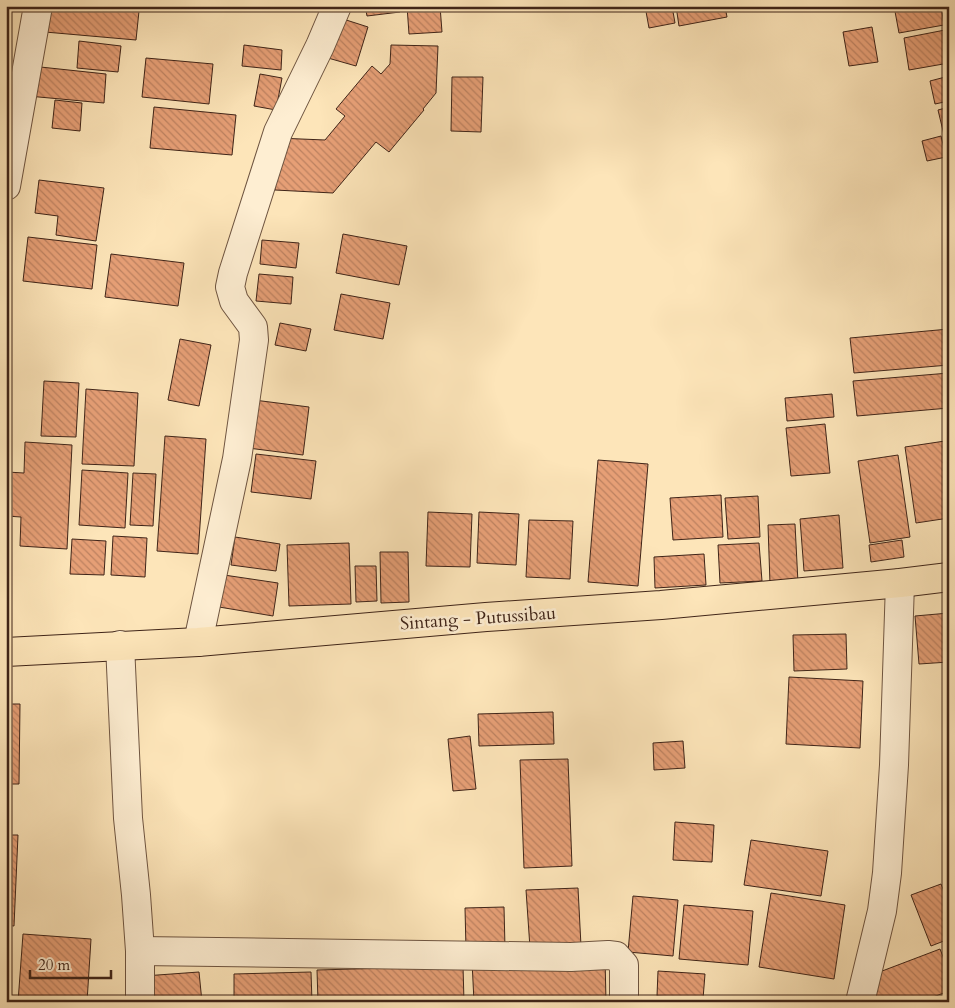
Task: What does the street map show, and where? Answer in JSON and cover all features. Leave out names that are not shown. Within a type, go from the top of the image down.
[{"type":"highway","name":"Sintang - Putussibau","points":[[6,652],[198,642],[486,617],[662,605],[949,577]]},
{"type":"street","points":[[6,186],[38,6]]},
{"type":"street","points":[[198,642],[237,459],[254,340],[253,327],[234,301],[230,287],[278,132],[320,46],[337,6]]},
{"type":"street","points":[[860,1002],[882,911],[887,873],[894,766],[900,583]]},
{"type":"street","points":[[120,645],[128,818],[140,951],[140,1002]]},
{"type":"street","points":[[140,951],[608,955],[616,956],[624,965],[624,1002]]},
{"type":"building","points":[[48,6],[85,6],[139,11],[136,40],[45,32]]},
{"type":"building","points":[[365,6],[400,6],[400,12],[367,16]]},
{"type":"building","points":[[407,6],[440,6],[442,32],[409,34]]},
{"type":"building","points":[[645,6],[672,6],[675,23],[649,28]]},
{"type":"building","points":[[676,6],[725,6],[727,17],[679,26]]},
{"type":"building","points":[[787,6],[815,6],[787,11]]},
{"type":"building","points":[[894,6],[941,6],[944,25],[899,33]]},
{"type":"building","points":[[340,18],[368,27],[356,66],[328,58]]},
{"type":"building","points":[[872,27],[878,62],[849,66],[843,32]]},
{"type":"building","points":[[945,30],[949,63],[909,70],[904,38]]},
{"type":"building","points":[[79,41],[121,46],[118,72],[77,68]]},
{"type":"building","points":[[244,45],[282,50],[281,70],[242,66]]},
{"type":"building","points":[[391,45],[438,46],[436,93],[424,110],[389,152],[376,142],[333,193],[275,190],[277,138],[325,140],[345,116],[336,109],[372,66],[381,74],[390,64]]},
{"type":"building","points":[[146,58],[213,64],[209,104],[142,97]]},
{"type":"building","points":[[31,66],[106,74],[104,103],[28,96]]},
{"type":"building","points":[[260,74],[282,78],[276,110],[254,106]]},
{"type":"building","points":[[949,76],[949,101],[935,104],[930,81]]},
{"type":"building","points":[[452,77],[483,77],[481,132],[451,131]]},
{"type":"building","points":[[55,100],[82,103],[80,131],[52,128]]},
{"type":"building","points":[[154,107],[236,115],[232,155],[150,148]]},
{"type":"building","points":[[949,107],[949,156],[938,110]]},
{"type":"building","points":[[941,136],[946,157],[927,161],[922,141]]},
{"type":"building","points":[[39,180],[104,188],[96,241],[56,235],[58,216],[35,213]]},
{"type":"building","points":[[343,234],[407,246],[399,285],[336,273]]},
{"type":"building","points":[[28,237],[97,245],[92,289],[23,281]]},
{"type":"building","points":[[262,240],[299,243],[296,268],[260,264]]},
{"type":"building","points":[[111,254],[184,263],[178,306],[105,297]]},
{"type":"building","points":[[259,274],[293,277],[291,304],[256,301]]},
{"type":"building","points":[[341,294],[390,303],[383,339],[334,330]]},
{"type":"building","points":[[280,323],[311,329],[306,351],[275,345]]},
{"type":"building","points":[[949,329],[949,365],[854,373],[850,338]]},
{"type":"building","points":[[180,339],[211,345],[199,406],[168,400]]},
{"type":"building","points":[[949,373],[949,408],[857,416],[853,381]]},
{"type":"building","points":[[44,381],[79,383],[76,437],[41,436]]},
{"type":"building","points":[[86,389],[138,393],[134,466],[82,464]]},
{"type":"building","points":[[832,394],[834,417],[787,421],[785,398]]},
{"type":"building","points":[[254,400],[309,407],[303,455],[248,448]]},
{"type":"building","points":[[825,424],[830,473],[791,476],[786,428]]},
{"type":"building","points":[[165,436],[206,439],[198,554],[157,551]]},
{"type":"building","points":[[945,441],[949,465],[949,518],[916,523],[905,447]]},
{"type":"building","points":[[25,442],[72,445],[67,549],[20,546],[21,517],[6,516],[7,472],[24,473]]},
{"type":"building","points":[[256,454],[316,461],[311,499],[251,492]]},
{"type":"building","points":[[898,455],[910,537],[870,543],[858,461]]},
{"type":"building","points":[[598,460],[648,464],[638,586],[588,582]]},
{"type":"building","points":[[82,470],[128,473],[125,528],[79,525]]},
{"type":"building","points":[[133,473],[156,474],[153,526],[130,525]]},
{"type":"building","points":[[721,495],[723,537],[673,540],[670,498]]},
{"type":"building","points":[[758,496],[760,537],[728,539],[725,498]]},
{"type":"building","points":[[428,512],[472,514],[470,567],[426,566]]},
{"type":"building","points":[[479,512],[519,514],[516,565],[477,563]]},
{"type":"building","points":[[839,515],[843,568],[804,571],[800,519]]},
{"type":"building","points":[[529,520],[573,521],[570,579],[526,577]]},
{"type":"building","points":[[795,524],[798,583],[770,584],[768,525]]},
{"type":"building","points":[[113,536],[147,538],[145,577],[111,575]]},
{"type":"building","points":[[235,537],[280,544],[276,571],[231,565]]},
{"type":"building","points":[[72,539],[106,541],[104,575],[70,574]]},
{"type":"building","points":[[902,540],[904,557],[871,562],[869,545]]},
{"type":"building","points":[[349,543],[351,604],[289,606],[287,545]]},
{"type":"building","points":[[759,543],[762,581],[720,583],[718,545]]},
{"type":"building","points":[[380,552],[408,552],[409,602],[381,603]]},
{"type":"building","points":[[704,554],[706,585],[655,588],[654,557]]},
{"type":"building","points":[[355,566],[376,566],[377,601],[356,602]]},
{"type":"building","points":[[224,575],[278,583],[273,616],[219,607]]},
{"type":"building","points":[[949,613],[949,662],[919,664],[915,616]]},
{"type":"building","points":[[846,634],[847,669],[794,671],[793,635]]},
{"type":"building","points":[[789,677],[863,681],[860,748],[786,744]]},
{"type":"building","points":[[6,704],[20,704],[19,784],[6,784]]},
{"type":"building","points":[[553,712],[554,744],[479,746],[478,714]]},
{"type":"building","points":[[470,736],[476,789],[453,791],[448,739]]},
{"type":"building","points":[[683,741],[685,768],[654,770],[653,743]]},
{"type":"building","points":[[568,759],[572,866],[524,868],[520,760]]},
{"type":"building","points":[[675,822],[714,825],[712,862],[673,860]]},
{"type":"building","points":[[6,835],[18,835],[14,926],[6,925]]},
{"type":"building","points":[[751,840],[828,851],[821,896],[744,885]]},
{"type":"building","points":[[941,884],[949,904],[949,939],[931,946],[911,895]]},
{"type":"building","points":[[578,888],[581,946],[530,948],[526,890]]},
{"type":"building","points":[[771,893],[845,905],[834,979],[759,967]]},
{"type":"building","points":[[633,896],[678,900],[673,956],[628,952]]},
{"type":"building","points":[[684,905],[753,911],[748,965],[679,959]]},
{"type":"building","points":[[504,907],[505,948],[466,949],[465,908]]},
{"type":"building","points":[[23,934],[91,939],[87,1002],[18,1002]]},
{"type":"building","points":[[940,949],[949,972],[949,991],[920,1002],[879,1002],[869,976]]},
{"type":"building","points":[[605,957],[606,1002],[474,1002],[472,961]]},
{"type":"building","points":[[463,966],[464,1002],[318,1002],[317,970]]},
{"type":"building","points":[[658,971],[705,974],[703,999],[657,996]]},
{"type":"building","points":[[199,972],[202,1002],[146,1002],[144,976]]},
{"type":"building","points":[[311,972],[312,1002],[234,1002],[234,974]]},
{"type":"building","points":[[629,997],[710,1002],[628,1002]]}]
